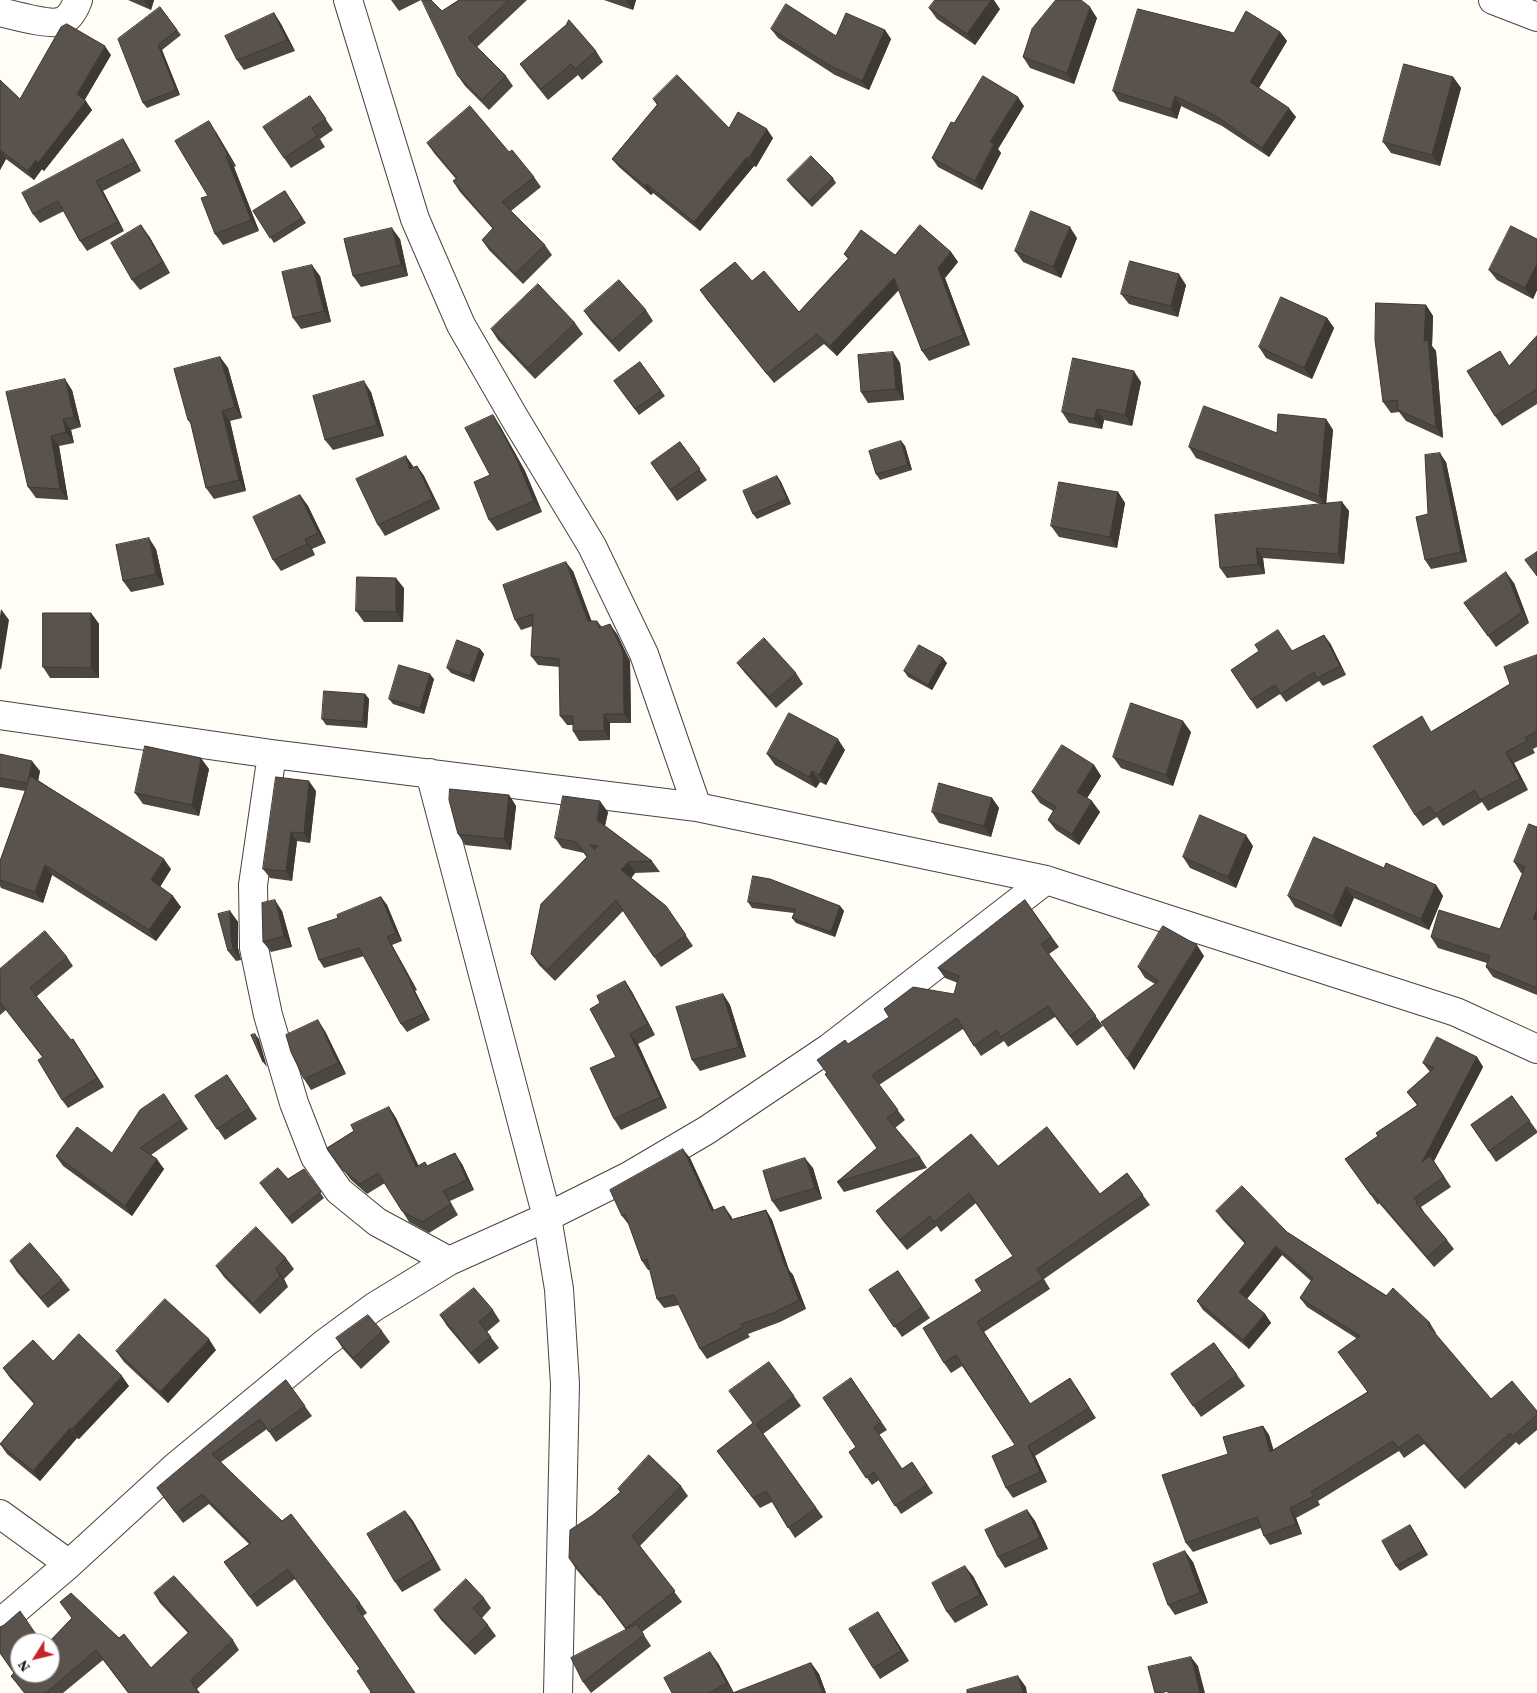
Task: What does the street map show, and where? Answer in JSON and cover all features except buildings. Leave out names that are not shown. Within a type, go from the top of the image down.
[{"type":"street","points":[[0,12],[52,23],[62,21],[70,15],[78,0]]},
{"type":"street","points":[[348,0],[415,219],[453,308],[514,417],[592,546],[644,654],[697,807]]},
{"type":"street","points":[[1493,0],[1537,17]]},
{"type":"street","points":[[0,715],[272,754],[697,807],[1046,880],[1456,1012],[1537,1049]]},
{"type":"street","points":[[272,754],[253,885],[254,948],[268,1015],[294,1103],[315,1157],[339,1191],[377,1222],[449,1261]]},
{"type":"street","points":[[430,773],[547,1217],[559,1289],[565,1384],[558,1693]]},
{"type":"street","points":[[0,1623],[69,1564],[175,1467],[325,1342],[374,1307],[449,1261],[547,1217],[629,1176],[707,1130],[829,1048],[1046,880]]},
{"type":"street","points":[[0,1514],[69,1564]]}]
